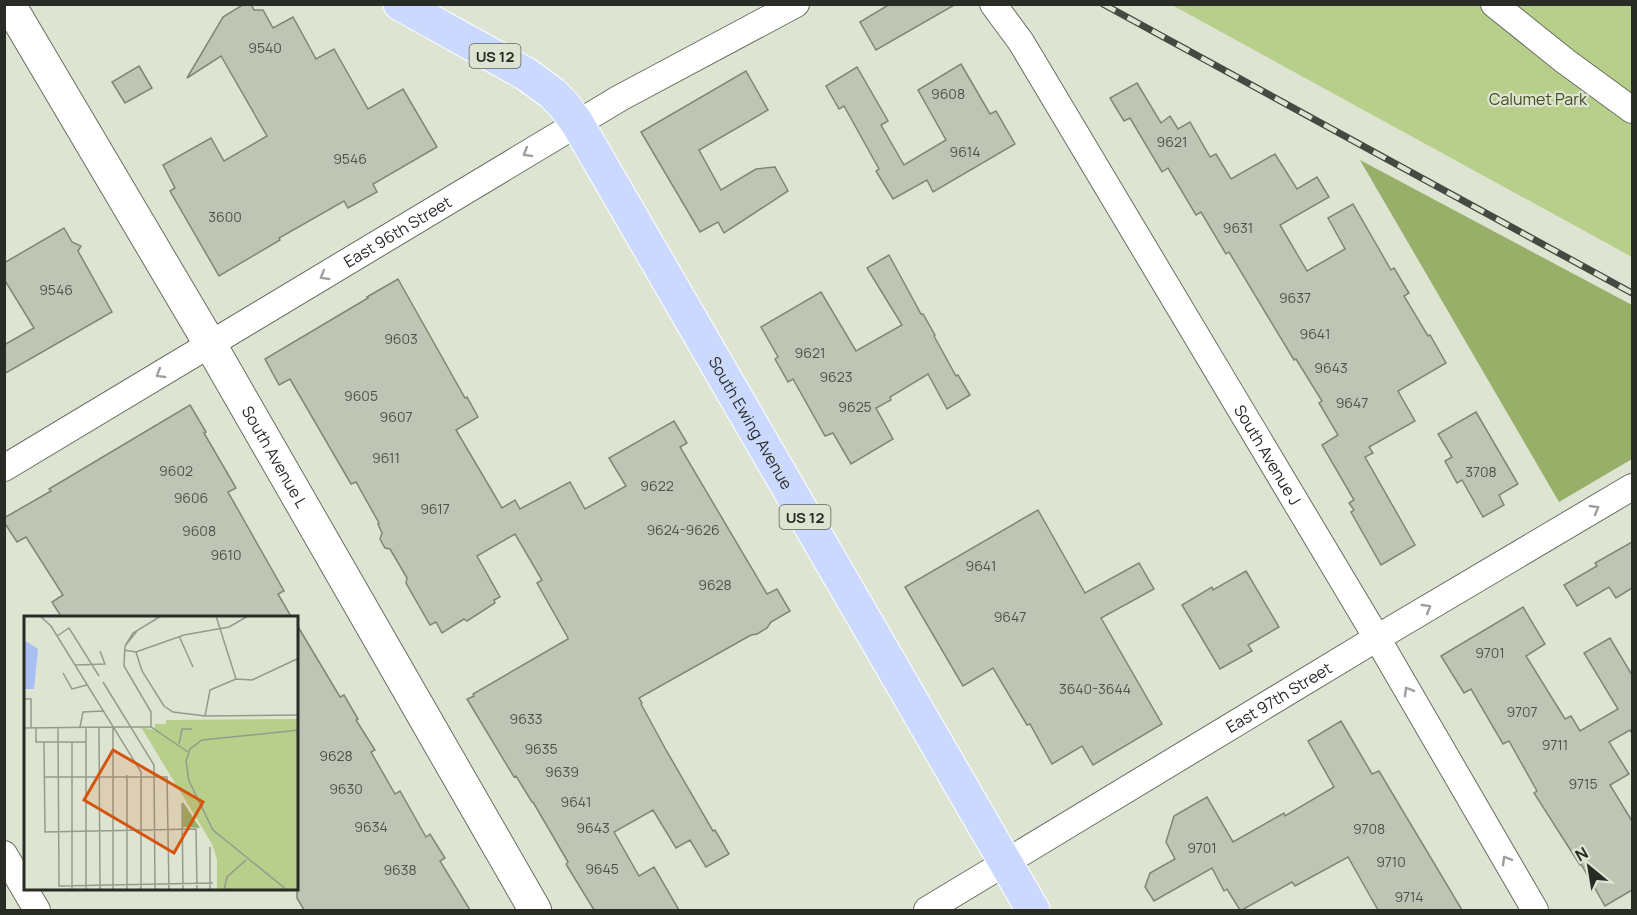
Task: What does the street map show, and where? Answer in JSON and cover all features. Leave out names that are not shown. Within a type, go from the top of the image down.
[{"type":"main road","name":"South Ewing Avenue","points":[[400,4],[526,74],[552,93],[577,123],[1033,910]]},
{"type":"street","name":"South Avenue L","points":[[9,4],[210,344],[536,910]]},
{"type":"street","name":"East 96th Street","points":[[4,468],[577,123],[796,4]]},
{"type":"street","name":"South Avenue J","points":[[993,4],[1021,42],[1377,638],[1535,910]]},
{"type":"street","points":[[1494,4],[1565,61],[1632,110]]},
{"type":"street","name":"East 97th Street","points":[[927,910],[1632,487]]},
{"type":"street","points":[[4,855],[24,888]]},
{"type":"street","points":[[26,891],[37,910]]},
{"type":"green space","name":"Calumet Park","points":[[1172,5],[1632,5],[1632,257]]},
{"type":"green space","points":[[1360,160],[1632,305],[1632,459],[1559,502]]},
{"type":"building","points":[[244,4],[251,4],[254,10],[263,10],[273,28],[293,17],[316,59],[334,49],[368,109],[403,89],[437,147],[373,184],[377,192],[348,208],[344,201],[219,276],[170,191],[175,188],[163,165],[211,138],[224,161],[267,136],[221,56],[187,78],[223,17]]},
{"type":"building","points":[[890,4],[956,4],[876,50],[860,22]]},
{"type":"building","points":[[961,64],[990,114],[996,111],[1015,144],[933,192],[927,180],[893,199],[876,171],[879,169],[844,106],[839,109],[826,86],[857,67],[888,121],[881,125],[904,165],[946,140],[918,90]]},
{"type":"building","points":[[139,66],[152,88],[125,103],[112,82]]},
{"type":"building","points":[[746,71],[768,110],[699,150],[721,190],[756,169],[775,167],[788,191],[724,233],[718,222],[700,232],[641,132]]},
{"type":"building","points":[[1137,83],[1161,123],[1170,116],[1178,129],[1190,122],[1210,157],[1216,154],[1231,179],[1275,154],[1297,189],[1317,177],[1329,197],[1280,225],[1307,271],[1345,249],[1328,218],[1353,204],[1391,270],[1394,268],[1409,293],[1404,296],[1446,363],[1398,391],[1415,421],[1369,447],[1373,453],[1365,457],[1415,545],[1381,565],[1351,512],[1354,510],[1349,503],[1354,500],[1322,445],[1338,435],[1319,403],[1322,401],[1296,359],[1294,360],[1229,252],[1226,254],[1201,212],[1196,215],[1168,168],[1162,172],[1130,118],[1124,121],[1110,98]]},
{"type":"building","points":[[64,228],[72,242],[81,246],[78,251],[112,312],[4,374],[4,345],[34,328],[4,279],[4,263]]},
{"type":"building","points":[[889,255],[956,376],[958,375],[970,395],[947,409],[928,374],[876,408],[893,439],[851,464],[833,433],[825,436],[793,379],[788,382],[775,359],[778,357],[761,327],[821,292],[856,351],[902,325],[867,268]]},
{"type":"building","points":[[398,279],[478,417],[456,430],[502,508],[515,500],[520,509],[570,482],[585,509],[626,486],[609,458],[674,421],[687,443],[680,447],[767,594],[777,589],[790,611],[771,622],[767,628],[757,634],[751,635],[639,698],[666,750],[729,854],[706,867],[690,840],[676,848],[653,810],[614,832],[639,876],[654,867],[679,910],[594,910],[533,802],[516,776],[514,777],[467,699],[568,639],[537,583],[542,580],[515,534],[477,556],[500,597],[494,600],[495,603],[467,621],[464,619],[442,633],[436,622],[430,625],[406,583],[407,578],[390,549],[385,548],[380,539],[382,533],[379,523],[356,482],[351,484],[290,379],[279,385],[265,359]]},
{"type":"building","points":[[190,405],[236,488],[228,492],[284,591],[278,594],[291,616],[61,616],[52,602],[63,595],[26,537],[17,542],[4,522],[4,518],[51,491],[49,489]]},
{"type":"building","points":[[1476,412],[1518,484],[1499,495],[1504,505],[1483,517],[1462,480],[1457,483],[1445,461],[1452,457],[1438,434]]},
{"type":"building","points":[[1038,510],[1085,593],[1139,563],[1154,589],[1101,618],[1162,724],[1093,765],[1082,746],[1052,764],[1030,724],[1027,725],[993,668],[963,686],[905,587]]},
{"type":"building","points":[[1632,542],[1632,588],[1616,598],[1609,587],[1577,606],[1564,585],[1597,566],[1595,563]]},
{"type":"building","points":[[1246,571],[1279,627],[1248,645],[1252,651],[1220,669],[1182,605],[1212,587],[1213,590]]},
{"type":"building","points":[[1523,607],[1545,644],[1526,656],[1565,719],[1571,716],[1580,731],[1618,709],[1584,653],[1610,638],[1632,675],[1632,734],[1630,730],[1609,742],[1629,774],[1610,785],[1632,821],[1632,890],[1605,906],[1581,864],[1534,793],[1537,791],[1509,741],[1503,744],[1471,689],[1464,693],[1441,656]]},
{"type":"building","points":[[298,627],[340,697],[344,695],[358,719],[356,720],[375,750],[371,752],[395,794],[400,791],[426,837],[430,834],[445,858],[440,861],[470,910],[304,910],[297,898]]},
{"type":"building","points":[[1341,721],[1372,774],[1379,771],[1462,910],[1378,910],[1348,857],[1295,886],[1292,882],[1242,910],[1227,889],[1224,891],[1212,868],[1154,901],[1145,887],[1150,873],[1175,859],[1166,842],[1174,816],[1207,797],[1233,842],[1284,813],[1285,816],[1334,787],[1308,741]]},
{"type":"railway","points":[[1103,4],[1632,293]]}]
